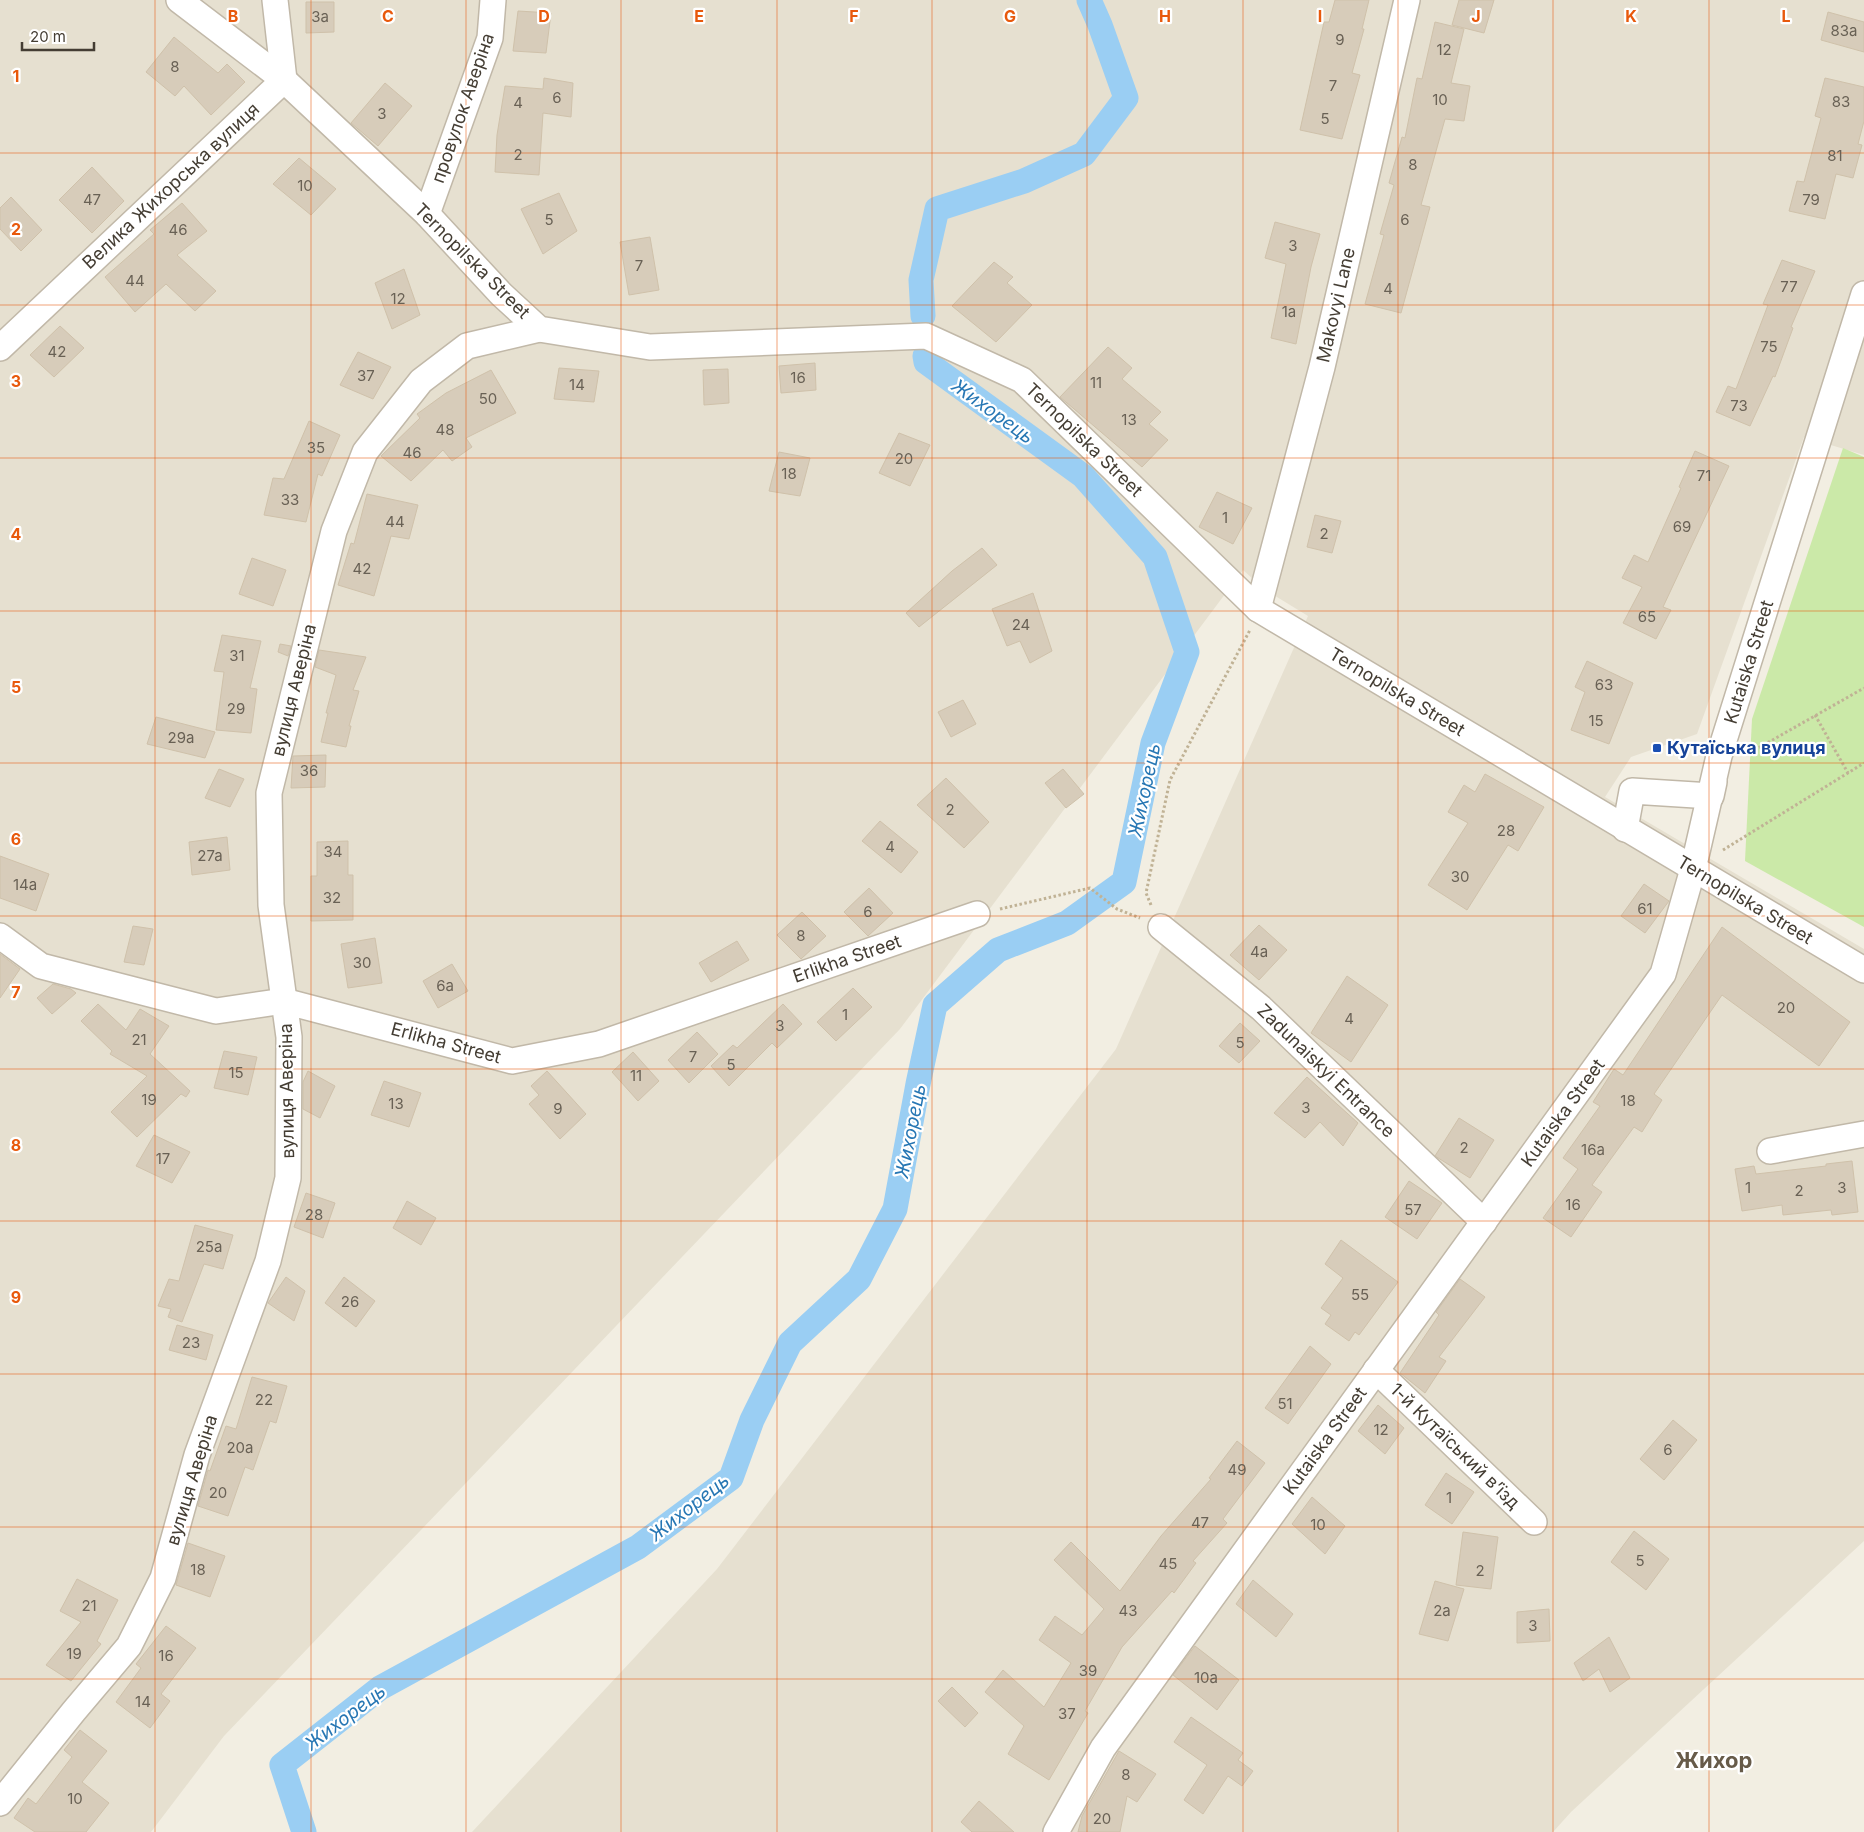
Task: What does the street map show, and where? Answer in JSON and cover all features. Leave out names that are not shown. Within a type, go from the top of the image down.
[{"type":"street","name":"Ternopilska Street","points":[[179,0],[284,80],[427,214],[501,294],[539,329],[650,347],[926,336],[1022,380],[1258,609],[1864,970]]},
{"type":"street","points":[[275,0],[284,80]]},
{"type":"street","name":"провулок Аверіна","points":[[427,214],[490,38],[493,0]]},
{"type":"street","name":"Makovyi Lane","points":[[1258,609],[1322,367],[1407,0]]},
{"type":"street","name":"Велика Жихорська вулиця","points":[[0,348],[284,80]]},
{"type":"street","name":"Kutaiska Street","points":[[1056,1832],[1104,1748],[1663,974],[1693,869],[1715,772],[1864,294]]},
{"type":"street","name":"вулиця Аверіна","points":[[0,1804],[129,1646],[163,1578],[197,1454],[268,1261],[288,1178],[289,1037],[272,905],[269,793],[334,531],[365,452],[420,381],[466,346],[539,329]]},
{"type":"street","points":[[1625,829],[1632,791],[1711,796],[1715,772]]},
{"type":"street","name":"Erlikha Street","points":[[0,936],[42,966],[216,1011],[284,1001],[512,1061],[599,1044],[977,914]]},
{"type":"street","name":"Zadunaiskyi Entrance","points":[[1161,927],[1262,1008],[1484,1222]]},
{"type":"street","points":[[1770,1150],[1864,1134]]},
{"type":"street","name":"1-й Кутаїський в’їзд","points":[[1376,1370],[1534,1522]]},
{"type":"path","points":[[1161,927],[1146,893],[1170,780],[1248,636],[1258,609]]},
{"type":"path","points":[[1715,772],[1864,688]]},
{"type":"path","points":[[1815,715],[1848,773]]},
{"type":"path","points":[[1693,869],[1864,763]]},
{"type":"path","points":[[977,914],[1090,888],[1117,909]]},
{"type":"shaded area","points":[[0,0],[1864,0],[1864,455],[1804,437],[1697,734],[1631,757],[1605,797],[1864,949],[1864,1541],[1571,1812],[1553,1832],[472,1832],[717,1569],[1116,1049],[1308,616],[1264,589],[1243,570],[900,1029],[224,1736],[151,1832],[0,1832]]},
{"type":"green space","points":[[1843,448],[1864,457],[1864,927],[1745,861],[1752,719]]},
{"type":"building","points":[[1335,0],[1369,0],[1362,29],[1364,29],[1352,73],[1360,75],[1342,139],[1300,130],[1324,22],[1329,22]]},
{"type":"building","points":[[1459,0],[1494,0],[1484,33],[1452,25]]},
{"type":"building","points":[[306,2],[334,2],[334,32],[306,33]]},
{"type":"building","points":[[518,11],[551,13],[546,53],[513,51]]},
{"type":"building","points":[[1828,12],[1864,22],[1864,52],[1821,40]]},
{"type":"building","points":[[1435,22],[1464,29],[1451,83],[1470,86],[1464,121],[1445,119],[1421,205],[1430,207],[1401,313],[1365,304],[1384,235],[1380,234],[1394,185],[1389,183],[1402,137],[1405,138],[1417,78],[1422,79]]},
{"type":"building","points":[[174,37],[218,73],[227,64],[245,82],[211,115],[184,86],[175,96],[146,72]]},
{"type":"building","points":[[544,78],[573,83],[571,117],[543,113],[539,175],[495,172],[497,135],[505,86],[543,89]]},
{"type":"building","points":[[1825,78],[1864,87],[1864,121],[1858,144],[1862,145],[1853,178],[1836,174],[1825,219],[1789,211],[1797,181],[1804,182],[1821,118],[1815,116]]},
{"type":"building","points":[[385,83],[412,106],[378,146],[351,123]]},
{"type":"building","points":[[299,158],[336,189],[311,215],[273,184]]},
{"type":"building","points":[[92,167],[124,201],[92,233],[59,200]]},
{"type":"building","points":[[559,193],[577,231],[543,254],[521,209]]},
{"type":"building","points":[[11,197],[42,230],[21,251],[0,229],[0,208]]},
{"type":"building","points":[[182,203],[207,231],[177,255],[216,291],[195,311],[166,284],[135,312],[105,277],[154,234],[150,230]]},
{"type":"building","points":[[1275,222],[1320,234],[1311,267],[1296,344],[1271,338],[1286,264],[1265,258]]},
{"type":"building","points":[[650,237],[659,290],[629,295],[620,242]]},
{"type":"building","points":[[1782,260],[1815,271],[1791,327],[1793,328],[1775,377],[1773,376],[1750,426],[1716,412],[1728,386],[1736,389],[1768,305],[1763,304]]},
{"type":"building","points":[[994,262],[1013,277],[1007,283],[1032,305],[996,342],[952,306]]},
{"type":"building","points":[[404,269],[420,315],[392,329],[375,283]]},
{"type":"building","points":[[60,326],[84,348],[54,377],[30,355]]},
{"type":"building","points":[[1108,347],[1132,368],[1122,379],[1161,412],[1149,424],[1168,440],[1142,467],[1060,397]]},
{"type":"building","points":[[358,352],[391,367],[373,399],[340,385]]},
{"type":"building","points":[[815,363],[816,390],[781,393],[779,366]]},
{"type":"building","points":[[559,368],[599,371],[594,402],[554,399]]},
{"type":"building","points":[[728,369],[729,403],[704,405],[703,370]]},
{"type":"building","points":[[491,370],[516,413],[466,438],[472,447],[452,461],[443,450],[411,481],[381,456],[420,418],[417,414],[446,393]]},
{"type":"building","points":[[309,421],[340,435],[322,476],[318,474],[306,522],[264,515],[273,478],[284,479]]},
{"type":"building","points":[[899,433],[930,445],[910,486],[879,473]]},
{"type":"building","points":[[1695,451],[1729,466],[1663,607],[1671,610],[1656,639],[1623,623],[1642,587],[1622,578],[1634,555],[1648,562],[1681,488],[1679,487]]},
{"type":"building","points":[[779,452],[810,458],[800,496],[769,491]]},
{"type":"building","points":[[1217,492],[1252,508],[1233,544],[1199,527]]},
{"type":"building","points":[[367,494],[418,505],[409,539],[391,536],[374,596],[338,585],[351,543],[354,544]]},
{"type":"building","points":[[1315,515],[1341,521],[1332,553],[1307,547]]},
{"type":"building","points":[[982,548],[997,565],[919,627],[906,613],[952,571]]},
{"type":"building","points":[[252,558],[286,570],[273,606],[239,594]]},
{"type":"building","points":[[1033,593],[1052,651],[1030,663],[1020,641],[1007,646],[992,609]]},
{"type":"building","points":[[222,635],[261,641],[250,688],[257,689],[251,733],[216,730],[224,672],[214,671]]},
{"type":"building","points":[[280,644],[291,646],[288,656],[278,652]]},
{"type":"building","points":[[319,650],[366,657],[353,690],[359,691],[349,726],[351,726],[346,747],[321,742],[336,675],[315,667]]},
{"type":"building","points":[[1587,661],[1633,683],[1609,744],[1571,730],[1585,692],[1575,687]]},
{"type":"building","points":[[963,700],[976,724],[951,737],[938,712]]},
{"type":"building","points":[[156,717],[215,732],[205,758],[147,744]]},
{"type":"building","points":[[326,755],[325,787],[291,788],[293,756]]},
{"type":"building","points":[[219,769],[244,779],[230,807],[205,798]]},
{"type":"building","points":[[1063,769],[1084,794],[1066,808],[1045,783]]},
{"type":"building","points":[[1485,774],[1544,807],[1518,851],[1508,845],[1467,910],[1428,885],[1468,823],[1448,812],[1464,785],[1475,792]]},
{"type":"building","points":[[946,778],[989,822],[964,848],[917,805]]},
{"type":"building","points":[[880,821],[918,852],[901,873],[862,841]]},
{"type":"building","points":[[227,837],[230,870],[192,875],[189,842]]},
{"type":"building","points":[[348,841],[348,875],[353,875],[353,920],[311,921],[311,876],[317,876],[317,842]]},
{"type":"building","points":[[0,856],[49,874],[36,911],[0,898]]},
{"type":"building","points":[[1644,884],[1669,901],[1645,933],[1621,916]]},
{"type":"building","points":[[869,888],[893,913],[868,936],[844,912]]},
{"type":"building","points":[[802,912],[826,936],[801,959],[777,935]]},
{"type":"building","points":[[1259,925],[1287,950],[1259,980],[1230,955]]},
{"type":"building","points":[[133,926],[153,929],[144,965],[124,962]]},
{"type":"building","points":[[1722,927],[1850,1022],[1819,1066],[1722,995],[1654,1094],[1662,1100],[1642,1132],[1634,1127],[1592,1185],[1602,1192],[1571,1237],[1543,1218],[1578,1169],[1563,1158],[1600,1106],[1593,1102],[1614,1069],[1623,1075]]},
{"type":"building","points":[[375,938],[382,983],[348,988],[341,944]]},
{"type":"building","points":[[737,941],[749,960],[711,982],[699,963]]},
{"type":"building","points":[[0,954],[20,969],[0,998]]},
{"type":"building","points":[[452,964],[468,991],[438,1008],[423,981]]},
{"type":"building","points":[[1347,976],[1388,1005],[1351,1062],[1311,1033]]},
{"type":"building","points":[[53,984],[71,989],[76,993],[52,1014],[37,998]]},
{"type":"building","points":[[853,988],[872,1007],[836,1041],[817,1022]]},
{"type":"building","points":[[98,1004],[126,1030],[140,1009],[169,1026],[150,1054],[190,1091],[186,1097],[181,1094],[137,1137],[111,1112],[147,1076],[110,1054],[112,1051],[81,1021]]},
{"type":"building","points":[[783,1004],[802,1024],[777,1048],[772,1043],[729,1086],[711,1066],[733,1045],[737,1048]]},
{"type":"building","points":[[1240,1023],[1260,1041],[1239,1063],[1219,1046]]},
{"type":"building","points":[[697,1032],[718,1054],[689,1083],[668,1060]]},
{"type":"building","points":[[224,1051],[257,1057],[248,1095],[214,1088]]},
{"type":"building","points":[[633,1052],[659,1081],[638,1101],[612,1072]]},
{"type":"building","points":[[308,1071],[335,1086],[320,1118],[303,1109],[303,1082]]},
{"type":"building","points":[[547,1071],[586,1114],[560,1139],[529,1104],[539,1095],[531,1086]]},
{"type":"building","points":[[1307,1077],[1358,1123],[1343,1146],[1320,1122],[1305,1138],[1274,1113]]},
{"type":"building","points":[[384,1081],[421,1093],[409,1127],[371,1115]]},
{"type":"building","points":[[1459,1118],[1494,1140],[1470,1178],[1435,1156]]},
{"type":"building","points":[[154,1135],[190,1152],[172,1183],[136,1166]]},
{"type":"building","points":[[1852,1161],[1858,1212],[1832,1215],[1831,1210],[1783,1215],[1782,1205],[1742,1211],[1735,1169],[1754,1166],[1756,1174]]},
{"type":"building","points":[[1409,1181],[1442,1203],[1417,1239],[1385,1217]]},
{"type":"building","points":[[306,1193],[335,1203],[323,1238],[294,1227]]},
{"type":"building","points":[[407,1201],[436,1218],[421,1245],[393,1228]]},
{"type":"building","points":[[195,1225],[233,1235],[223,1269],[204,1264],[182,1322],[168,1317],[171,1309],[158,1306],[169,1279],[179,1281]]},
{"type":"building","points":[[1341,1240],[1398,1282],[1359,1335],[1355,1332],[1349,1341],[1325,1324],[1331,1315],[1321,1308],[1343,1278],[1325,1264]]},
{"type":"building","points":[[286,1277],[305,1291],[294,1321],[268,1303]]},
{"type":"building","points":[[344,1277],[375,1301],[356,1327],[325,1303]]},
{"type":"building","points":[[1460,1279],[1485,1297],[1439,1357],[1446,1361],[1425,1393],[1400,1373],[1439,1315],[1436,1312]]},
{"type":"building","points":[[177,1325],[213,1335],[206,1360],[169,1350]]},
{"type":"building","points":[[1310,1346],[1331,1364],[1288,1424],[1265,1408]]},
{"type":"building","points":[[252,1377],[287,1386],[276,1423],[270,1421],[253,1470],[245,1467],[228,1516],[198,1506],[208,1470],[210,1471],[226,1426],[236,1429]]},
{"type":"building","points":[[1378,1405],[1404,1428],[1385,1454],[1358,1431]]},
{"type":"building","points":[[1673,1420],[1697,1440],[1664,1480],[1640,1459]]},
{"type":"building","points":[[1237,1441],[1265,1463],[1223,1519],[1227,1523],[1193,1561],[1196,1563],[1174,1593],[1172,1591],[1122,1647],[1085,1711],[1088,1713],[1049,1780],[1008,1754],[1024,1726],[985,1692],[1003,1670],[1044,1707],[1071,1663],[1039,1640],[1055,1616],[1082,1635],[1104,1609],[1054,1560],[1071,1542],[1120,1591],[1161,1536],[1211,1479],[1209,1478]]},
{"type":"building","points":[[1446,1473],[1474,1492],[1452,1524],[1425,1505]]},
{"type":"building","points":[[1312,1497],[1345,1526],[1325,1554],[1292,1524]]},
{"type":"building","points":[[1634,1531],[1669,1559],[1646,1590],[1611,1562]]},
{"type":"building","points":[[1463,1532],[1498,1537],[1491,1589],[1456,1585]]},
{"type":"building","points":[[188,1543],[225,1556],[210,1597],[176,1585]]},
{"type":"building","points":[[77,1579],[118,1600],[97,1641],[101,1644],[71,1681],[46,1665],[81,1622],[60,1611]]},
{"type":"building","points":[[1253,1580],[1293,1614],[1276,1637],[1236,1604]]},
{"type":"building","points":[[1435,1581],[1464,1589],[1448,1641],[1419,1634]]},
{"type":"building","points":[[1549,1609],[1550,1641],[1517,1643],[1517,1612]]},
{"type":"building","points":[[166,1626],[196,1648],[161,1694],[170,1701],[150,1728],[116,1702],[141,1668],[136,1664]]},
{"type":"building","points":[[1609,1637],[1630,1678],[1610,1692],[1599,1669],[1583,1681],[1574,1663]]},
{"type":"building","points":[[1195,1646],[1239,1680],[1217,1710],[1173,1675]]},
{"type":"building","points":[[952,1687],[978,1713],[965,1727],[938,1701]]},
{"type":"building","points":[[1191,1717],[1243,1753],[1238,1760],[1253,1771],[1242,1786],[1228,1776],[1203,1814],[1184,1800],[1207,1765],[1174,1742]]},
{"type":"building","points":[[80,1730],[107,1751],[82,1782],[109,1803],[86,1832],[35,1832],[14,1818],[28,1798],[36,1804],[72,1757],[64,1750]]},
{"type":"building","points":[[1119,1751],[1156,1774],[1137,1802],[1127,1796],[1120,1832],[1078,1832],[1082,1816]]},
{"type":"building","points":[[979,1801],[1014,1832],[972,1832],[961,1822]]},
{"type":"waterway","name":"Жихорець","points":[[923,316],[921,280],[937,209],[1024,181],[1084,154],[1126,98],[1089,0]]},
{"type":"waterway","name":"Жихорець","points":[[304,1832],[282,1765],[380,1688],[638,1547],[731,1478],[752,1420],[790,1343],[859,1279],[895,1209],[935,1005],[998,950],[1067,923],[1124,882],[1153,743],[1187,652],[1155,557],[1083,476],[926,362],[925,356]]},
{"type":"place","name":"Кутаїська вулиця","points":[[1657,748]]},
{"type":"district","name":"Жихор","points":[[1714,1760]]}]
